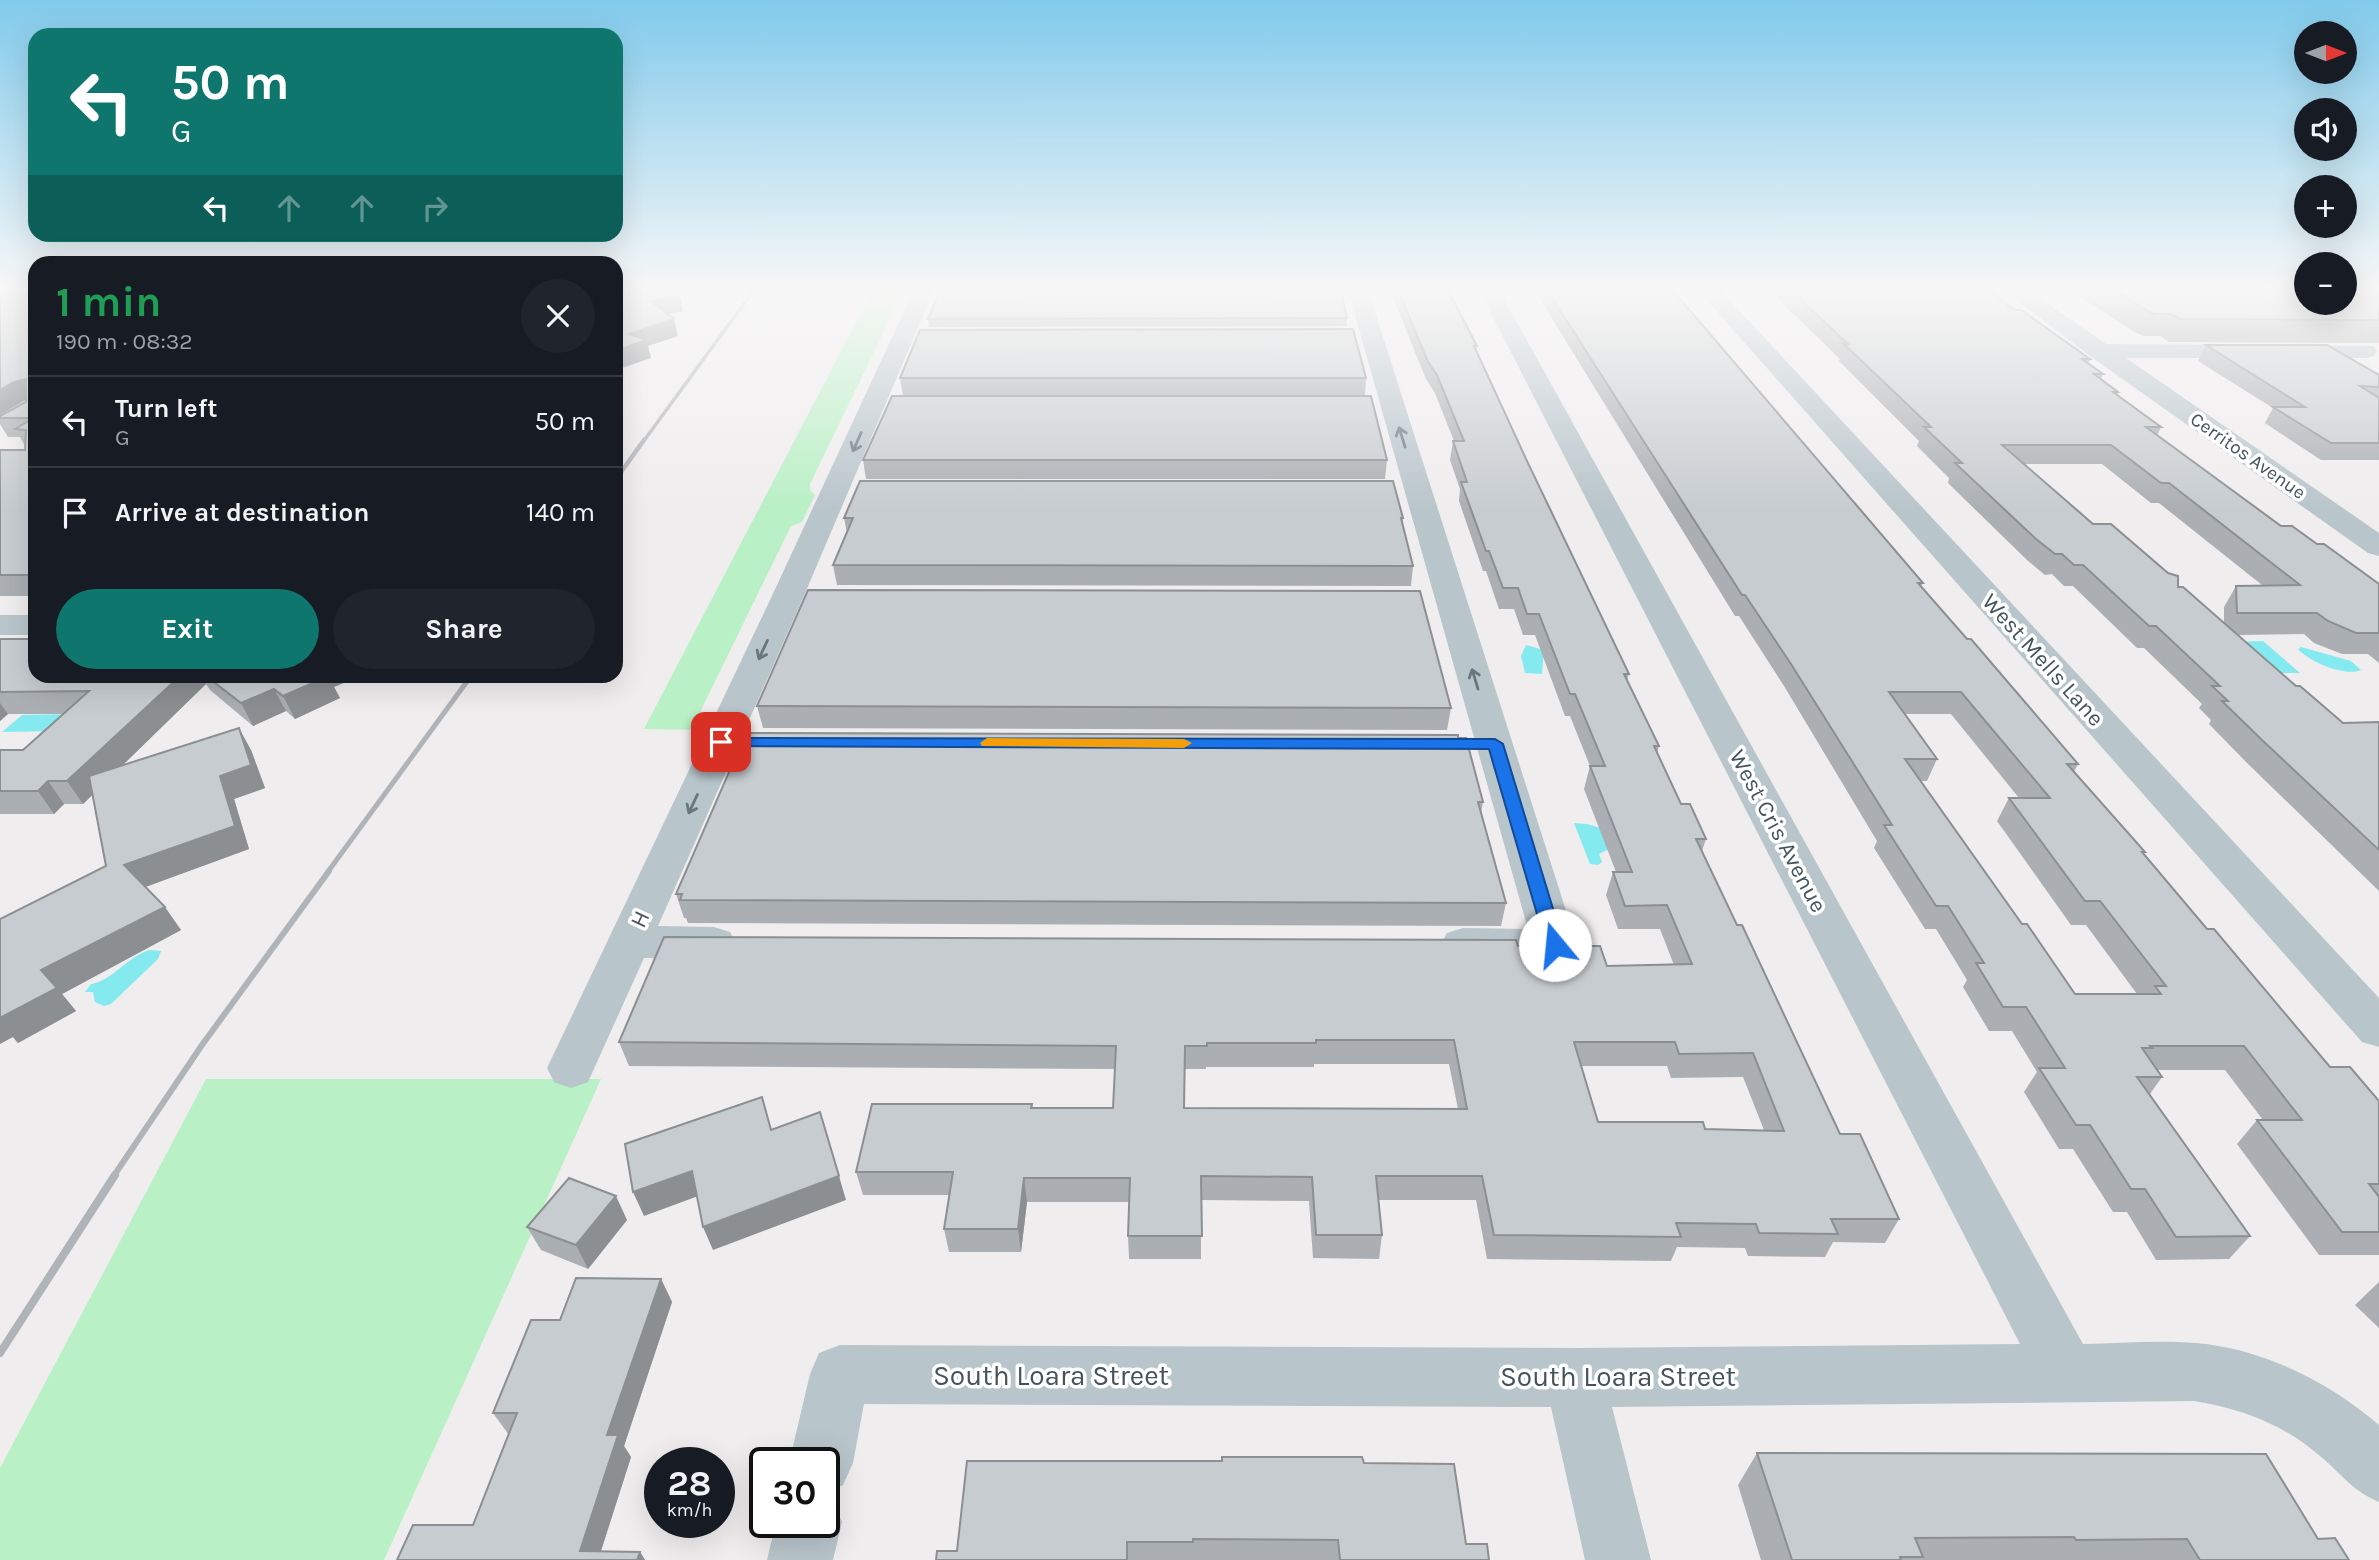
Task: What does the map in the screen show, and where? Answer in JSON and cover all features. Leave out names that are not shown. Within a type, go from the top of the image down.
[{"type":"street","name":"H","points":[[748,943],[630,942],[836,490],[887,405],[906,363]]},
{"type":"street","points":[[1373,363],[1392,404],[1405,490],[1477,744],[1555,945],[1429,944]]},
{"type":"street","name":"West Cris Avenue","points":[[1528,363],[2066,1372]]},
{"type":"street","name":"West Mells Lane","points":[[1774,363],[2379,1029]]},
{"type":"street","name":"Cerritos Avenue","points":[[2115,363],[2379,547]]},
{"type":"street","points":[[1363,404],[1392,404]]},
{"type":"street","points":[[836,490],[867,490]]},
{"type":"street","points":[[787,598],[819,598]]},
{"type":"street","points":[[0,625],[28,625]]},
{"type":"street","points":[[721,742],[761,742]]},
{"type":"street","points":[[571,1068],[630,942]]},
{"type":"street","name":"South Loara Street","points":[[824,1447],[840,1374],[1575,1378],[2194,1372],[2241,1378],[2289,1398],[2315,1414],[2375,1465]]},
{"type":"street","points":[[1575,1378],[1618,1560]]},
{"type":"street","points":[[800,1560],[805,1538]]},
{"type":"green space","points":[[835,363],[869,363],[810,484],[810,490],[815,495],[802,522],[791,526],[701,710],[703,730],[644,729]]},
{"type":"green space","points":[[206,1079],[601,1079],[384,1560],[0,1560],[0,1468]]},
{"type":"water","points":[[2263,641],[2300,673],[2270,673],[2228,642]]},
{"type":"water","points":[[1526,645],[1544,650],[1542,674],[1525,673],[1521,656]]},
{"type":"water","points":[[2301,647],[2351,661],[2361,670],[2354,672],[2328,667],[2303,654],[2298,649]]},
{"type":"water","points":[[78,714],[59,731],[2,732],[22,715]]},
{"type":"water","points":[[1574,823],[1604,829],[1609,849],[1599,854],[1602,862],[1598,865],[1590,864]]},
{"type":"water","points":[[150,950],[161,951],[158,959],[111,1004],[104,1006],[95,1002],[93,992],[85,992],[91,984],[106,978],[134,957]]},
{"type":"building","points":[[0,363],[28,363],[28,418],[0,418],[26,402],[26,379],[0,390]]},
{"type":"building","points":[[906,363],[1362,363],[1366,378],[900,378]]},
{"type":"building","points":[[1429,363],[1482,363],[1629,674],[1624,674],[1659,746],[1654,746],[1681,804],[1690,804],[1706,839],[1696,839],[1737,925],[1742,925],[1840,1134],[1860,1134],[1899,1219],[1831,1219],[1838,1234],[1759,1233],[1756,1224],[1676,1223],[1681,1237],[1494,1235],[1482,1176],[1376,1176],[1382,1235],[1316,1235],[1312,1177],[1201,1176],[1202,1236],[1128,1236],[1130,1178],[1024,1178],[1018,1229],[944,1229],[953,1172],[856,1172],[872,1104],[1032,1104],[1031,1108],[1113,1108],[1116,1046],[619,1042],[664,937],[1516,940],[1518,946],[1600,946],[1607,966],[1692,964],[1667,905],[1625,906],[1613,872],[1632,872],[1590,766],[1605,766],[1575,694],[1570,694],[1539,614],[1527,614],[1518,588],[1503,588],[1489,551],[1486,551],[1461,482],[1467,482],[1453,441],[1464,441],[1437,375]],"holes":[[[1316,1040],[1454,1040],[1467,1109],[1184,1108],[1185,1046],[1207,1046],[1207,1043],[1316,1043]],[[1574,1042],[1675,1042],[1679,1054],[1753,1053],[1784,1131],[1705,1129],[1703,1122],[1598,1122]]]},
{"type":"building","points":[[1594,363],[1735,363],[1923,583],[1918,583],[1967,639],[1971,639],[2078,764],[2067,764],[2145,852],[2142,852],[2207,929],[2214,929],[2330,1067],[2350,1067],[2379,1101],[2379,1184],[2369,1184],[2379,1197],[2379,1232],[2342,1232],[2257,1120],[2302,1120],[2244,1046],[2150,1046],[2152,1048],[2142,1048],[2162,1077],[2137,1077],[2250,1236],[2176,1237],[2145,1189],[2131,1189],[2090,1125],[2076,1125],[2039,1068],[2065,1068],[2026,1007],[2003,1007],[1976,963],[1984,963],[1948,906],[1936,906],[1884,825],[1892,825],[1745,595],[1742,595]],"holes":[[[1889,692],[1961,692],[2050,798],[2009,798],[2085,901],[2100,901],[2166,986],[2155,986],[2161,994],[2075,994],[2027,924],[2022,924],[1905,759],[1937,759]]]},
{"type":"building","points":[[1864,363],[2087,363],[2103,374],[2094,374],[2118,392],[2113,392],[2161,427],[2146,427],[2281,526],[2292,526],[2317,544],[2324,544],[2379,584],[2379,633],[2356,633],[2317,613],[2237,613],[2236,586],[2300,585],[2169,483],[2161,483],[2111,445],[2002,445],[2093,524],[2111,524],[2168,573],[2178,576],[2178,587],[2183,587],[2296,686],[2300,686],[2343,723],[2379,722],[2379,850],[2222,701],[2228,701],[2212,686],[2220,686],[2156,626],[2149,626],[2083,565],[2074,565],[2062,554],[2055,554],[2036,539],[1955,463],[1962,463],[1924,427],[1931,427]]},
{"type":"building","points":[[2234,363],[2358,363],[2379,375],[2379,387],[2360,386],[2379,398],[2379,443],[2331,443],[2273,407],[2305,407]]},
{"type":"building","points":[[892,396],[1371,396],[1387,460],[863,460]]},
{"type":"building","points":[[28,421],[28,575],[0,575],[0,450],[25,450],[26,430],[15,429]]},
{"type":"building","points":[[860,481],[1393,481],[1413,566],[833,565],[853,518],[844,518]]},
{"type":"building","points":[[808,590],[1420,591],[1451,708],[757,706]]},
{"type":"building","points":[[0,639],[28,639],[28,683],[172,683],[67,781],[48,781],[38,791],[0,791],[0,750],[23,750],[89,691],[0,692]]},
{"type":"building","points":[[215,683],[313,683],[283,696],[274,689],[241,703]]},
{"type":"building","points":[[239,728],[251,765],[220,776],[235,826],[124,865],[165,907],[41,970],[57,988],[0,1018],[0,919],[106,866],[89,776]]},
{"type":"building","points":[[746,733],[1458,735],[1458,738],[1466,738],[1483,802],[1478,802],[1506,903],[680,900],[682,894],[676,894]]},
{"type":"building","points":[[762,1097],[771,1130],[820,1112],[839,1176],[703,1227],[692,1171],[633,1192],[625,1144]]},
{"type":"building","points":[[569,1178],[616,1196],[576,1245],[527,1227]]},
{"type":"building","points":[[576,1278],[661,1279],[607,1435],[618,1435],[580,1551],[640,1552],[637,1560],[397,1560],[413,1525],[473,1525],[517,1413],[493,1413],[531,1320],[560,1320]]},
{"type":"building","points":[[1757,1453],[2266,1454],[2318,1539],[2335,1538],[2349,1560],[2200,1560],[2187,1539],[2076,1540],[2074,1537],[1915,1538],[1923,1557],[1900,1557],[1901,1560],[1792,1560]]},
{"type":"building","points":[[1222,1457],[1362,1457],[1364,1463],[1454,1464],[1466,1544],[1487,1544],[1489,1560],[1340,1560],[1338,1540],[1193,1539],[1193,1542],[1127,1542],[1127,1560],[936,1560],[937,1551],[957,1551],[967,1461],[1222,1461]]},
{"type":"railway","points":[[643,442],[701,363]]},
{"type":"railway","points":[[623,469],[644,440]]},
{"type":"railway","points":[[327,873],[466,683]]},
{"type":"railway","points":[[113,1177],[202,1045],[329,871]]},
{"type":"railway","points":[[0,1353],[115,1175]]},
{"type":"slow traffic","points":[[987,743],[1184,743]]},
{"type":"route","points":[[721,742],[1495,744],[1555,945]]}]
